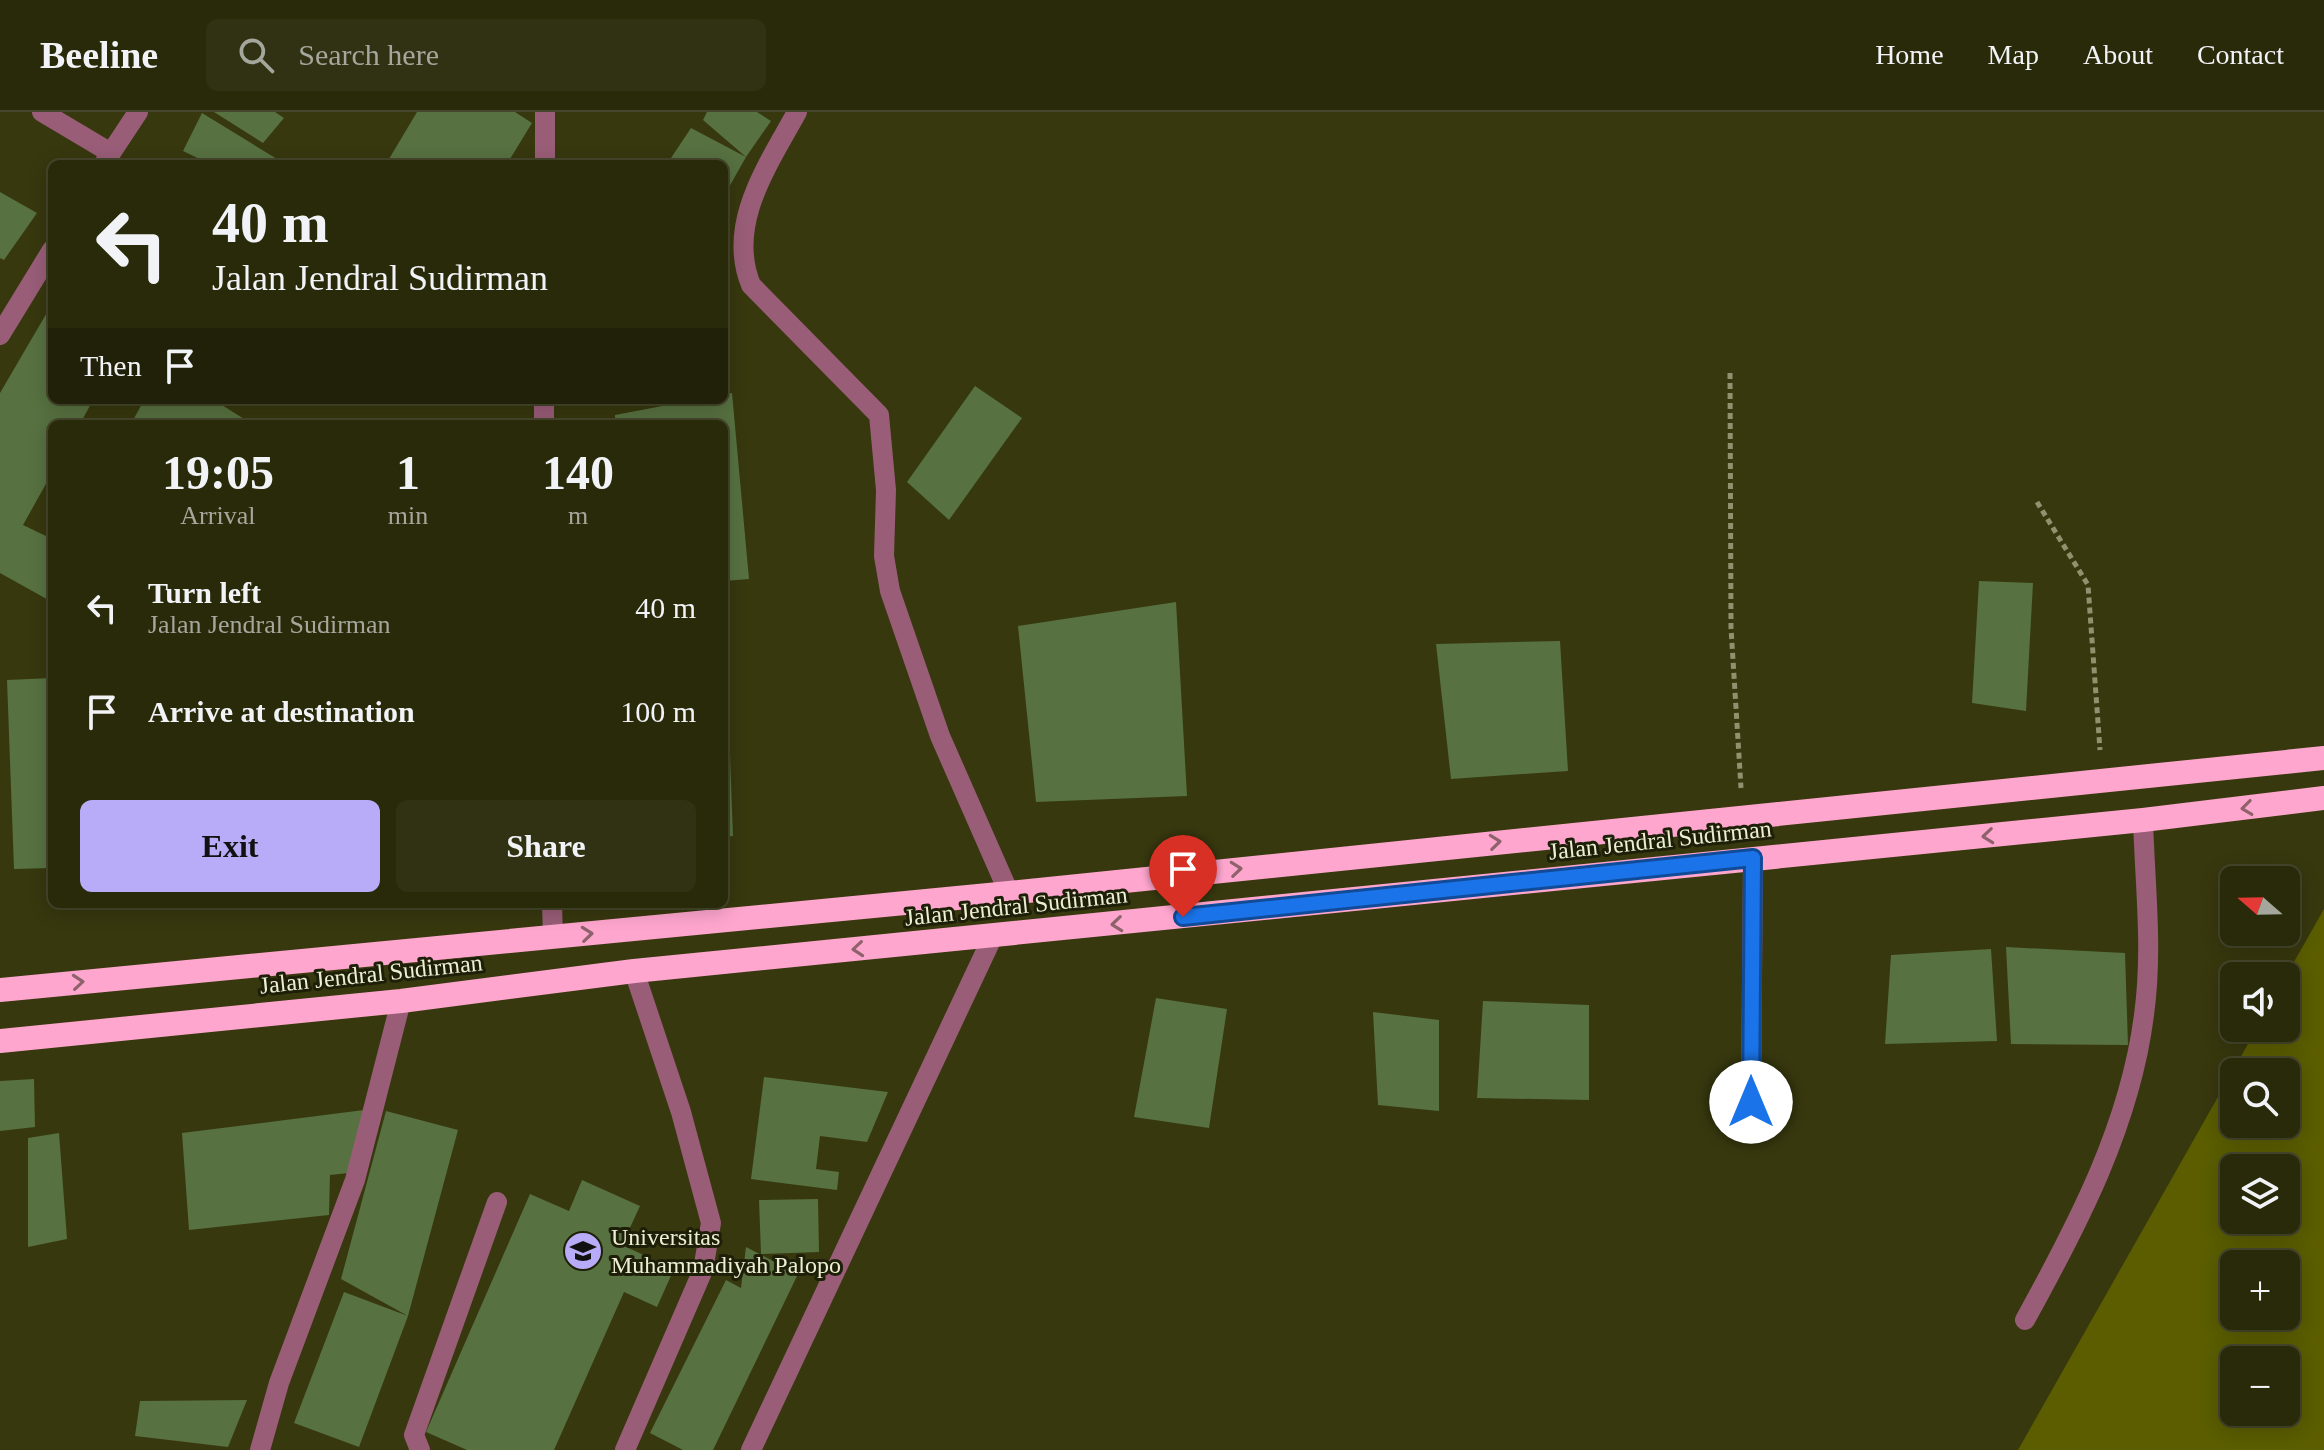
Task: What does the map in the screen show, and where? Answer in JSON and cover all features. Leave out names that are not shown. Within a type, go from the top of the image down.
[{"type":"highway","name":"Jalan Jendral Sudirman","points":[[0,990],[1009,893],[2324,758]]},
{"type":"highway","name":"Jalan Jendral Sudirman","points":[[0,1041],[401,1001],[634,971],[2143,820],[2324,798]]},
{"type":"street","points":[[42,112],[107,159],[138,112]]},
{"type":"street","points":[[545,112],[545,160]]},
{"type":"street","points":[[797,112],[750,206],[740,249],[743,266],[751,285],[879,415],[886,490],[884,556],[890,591],[940,736],[1009,893]]},
{"type":"street","points":[[0,335],[48,257]]},
{"type":"street","points":[[2025,1320],[2075,1230],[2106,1158],[2136,1058],[2144,1015],[2149,911],[2143,820]]},
{"type":"street","points":[[1751,1102],[1753,858]]},
{"type":"street","points":[[552,908],[553,937]]},
{"type":"street","points":[[751,1450],[993,936]]},
{"type":"street","points":[[625,1450],[703,1270],[711,1223],[681,1112],[634,971]]},
{"type":"street","points":[[260,1450],[279,1383],[355,1180],[401,1001]]},
{"type":"street","points":[[420,1450],[414,1435],[497,1202]]},
{"type":"path","points":[[1730,373],[1731,628],[1742,817]]},
{"type":"path","points":[[2037,502],[2088,585],[2094,618],[2099,742],[2105,779]]},
{"type":"shaded area","points":[[2324,909],[2324,1450],[2018,1450],[2220,1093],[2220,1138],[2300,1138],[2300,1058],[2240,1058],[2249,1042],[2300,1042],[2300,962],[2294,962]]},
{"type":"building","points":[[214,112],[275,112],[284,118],[263,143]]},
{"type":"building","points":[[417,112],[515,112],[532,123],[509,160],[388,160]]},
{"type":"building","points":[[707,112],[757,112],[771,121],[746,157],[703,120]]},
{"type":"building","points":[[202,113],[277,159],[202,160],[183,151]]},
{"type":"building","points":[[691,128],[746,157],[728,189],[728,160],[670,160]]},
{"type":"building","points":[[0,192],[37,213],[4,260],[0,258]]},
{"type":"building","points":[[48,311],[48,404],[91,404],[82,420],[48,420],[48,480],[23,525],[46,536],[48,533],[48,600],[0,573],[0,393]]},
{"type":"building","points":[[975,386],[1022,418],[949,520],[907,482]]},
{"type":"building","points":[[732,393],[749,579],[728,581],[728,420],[615,420],[615,415],[673,404],[728,404],[728,394]]},
{"type":"building","points":[[142,404],[220,404],[246,420],[133,420]]},
{"type":"building","points":[[1979,581],[2033,583],[2026,711],[1972,703]]},
{"type":"building","points":[[1176,602],[1187,796],[1036,802],[1018,626]]},
{"type":"building","points":[[1560,641],[1568,771],[1451,779],[1436,644]]},
{"type":"building","points":[[48,678],[48,868],[14,869],[7,680]]},
{"type":"building","points":[[728,728],[729,728],[733,836],[728,837]]},
{"type":"building","points":[[2006,947],[2125,953],[2128,1045],[2011,1044]]},
{"type":"building","points":[[1991,949],[1997,1041],[1885,1044],[1891,955]]},
{"type":"building","points":[[1156,998],[1227,1009],[1209,1128],[1134,1117]]},
{"type":"building","points":[[1483,1001],[1589,1005],[1589,1100],[1477,1098]]},
{"type":"building","points":[[1373,1012],[1439,1020],[1439,1111],[1378,1105]]},
{"type":"building","points":[[764,1077],[888,1092],[867,1142],[820,1136],[816,1169],[839,1172],[837,1190],[751,1179]]},
{"type":"building","points":[[34,1079],[35,1127],[0,1131],[0,1081]]},
{"type":"building","points":[[364,1110],[349,1173],[330,1175],[329,1215],[189,1230],[182,1133]]},
{"type":"building","points":[[386,1111],[458,1130],[408,1316],[341,1279]]},
{"type":"building","points":[[59,1133],[67,1239],[28,1247],[28,1138]]},
{"type":"building","points":[[582,1180],[640,1206],[622,1245],[674,1269],[657,1307],[624,1292],[554,1450],[467,1450],[426,1432],[530,1194],[569,1211]]},
{"type":"building","points":[[818,1199],[819,1252],[761,1254],[759,1200]]},
{"type":"building","points":[[746,1247],[798,1274],[713,1450],[683,1450],[650,1433],[726,1280],[741,1288]]},
{"type":"building","points":[[344,1292],[408,1316],[359,1447],[294,1423]]},
{"type":"building","points":[[247,1400],[228,1447],[135,1436],[140,1401]]},
{"type":"place","name":"Universitas Muhammadiyah Palopo","points":[[583,1251]]},
{"type":"route","points":[[1183,917],[1753,858],[1751,1102]]}]
